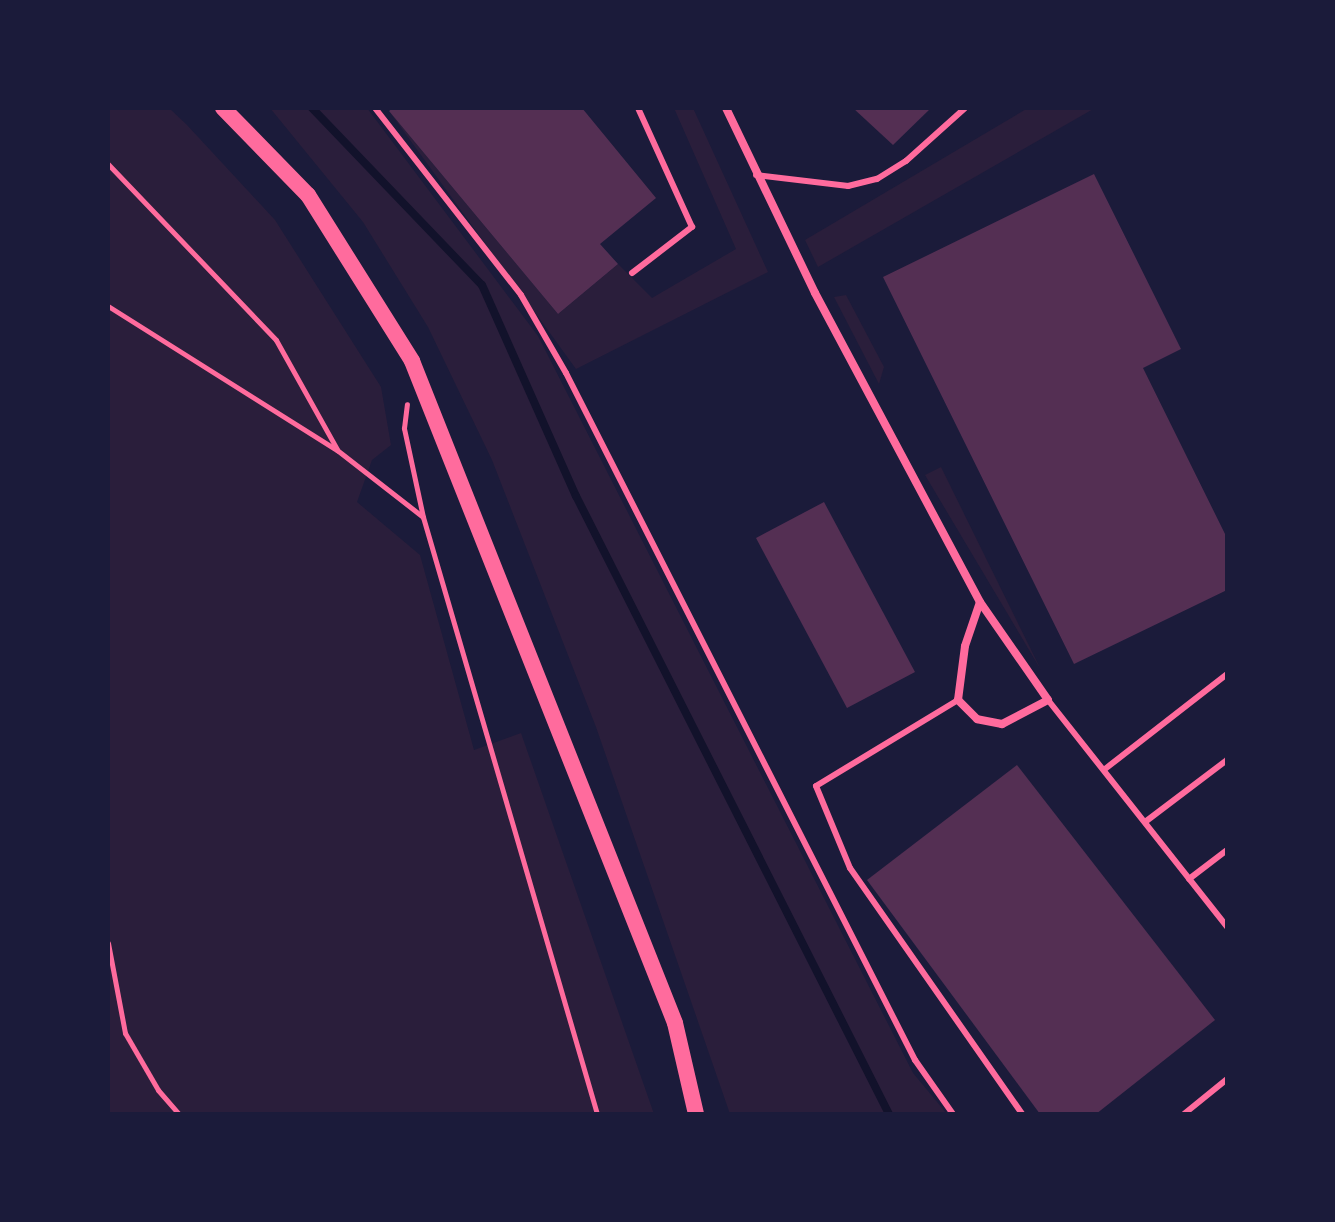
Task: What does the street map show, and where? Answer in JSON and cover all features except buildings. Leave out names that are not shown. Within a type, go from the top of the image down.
[{"type":"main road","points":[[223,108],[308,195],[412,361],[675,1023],[696,1114]]},
{"type":"street","points":[[726,108],[756,175],[980,602],[1048,700],[1002,724],[977,719],[958,700],[965,646],[980,602]]},
{"type":"lane","points":[[375,108],[521,295],[559,360],[915,1060],[953,1114]]},
{"type":"lane","points":[[632,273],[692,227],[638,108]]},
{"type":"lane","points":[[756,175],[848,186],[877,179],[906,161],[965,108]]},
{"type":"lane","points":[[1105,769],[1227,674]]},
{"type":"lane","points":[[958,700],[816,786],[850,868],[1022,1114]]},
{"type":"lane","points":[[1048,700],[1227,927]]},
{"type":"lane","points":[[1145,822],[1227,760]]},
{"type":"lane","points":[[1189,879],[1227,850]]},
{"type":"lane","points":[[1184,1114],[1227,1079]]},
{"type":"path","points":[[108,164],[276,340],[337,450]]},
{"type":"path","points":[[108,306],[337,450],[423,517]]},
{"type":"path","points":[[412,361],[404,428],[423,517],[597,1114]]},
{"type":"path","points":[[108,943],[125,1033],[158,1090],[179,1114]]},
{"type":"shaded area","points":[[108,108],[169,108],[187,125],[275,220],[381,387],[391,445],[372,460],[357,502],[420,555],[474,750],[521,733],[654,1114],[108,1114]]},
{"type":"shaded area","points":[[270,108],[367,108],[538,336],[913,1073],[947,1114],[730,1114],[596,727],[492,460],[428,327],[363,222]]},
{"type":"shaded area","points":[[674,108],[693,108],[768,272],[576,369],[389,111],[558,314],[618,264],[652,298],[736,249]]},
{"type":"shaded area","points":[[1028,108],[1095,108],[818,267],[805,240]]},
{"type":"shaded area","points":[[846,295],[884,367],[879,384],[834,297]]},
{"type":"shaded area","points":[[941,467],[1041,670],[925,475]]},
{"type":"waterway","points":[[312,108],[482,285],[576,496],[889,1114]]}]
